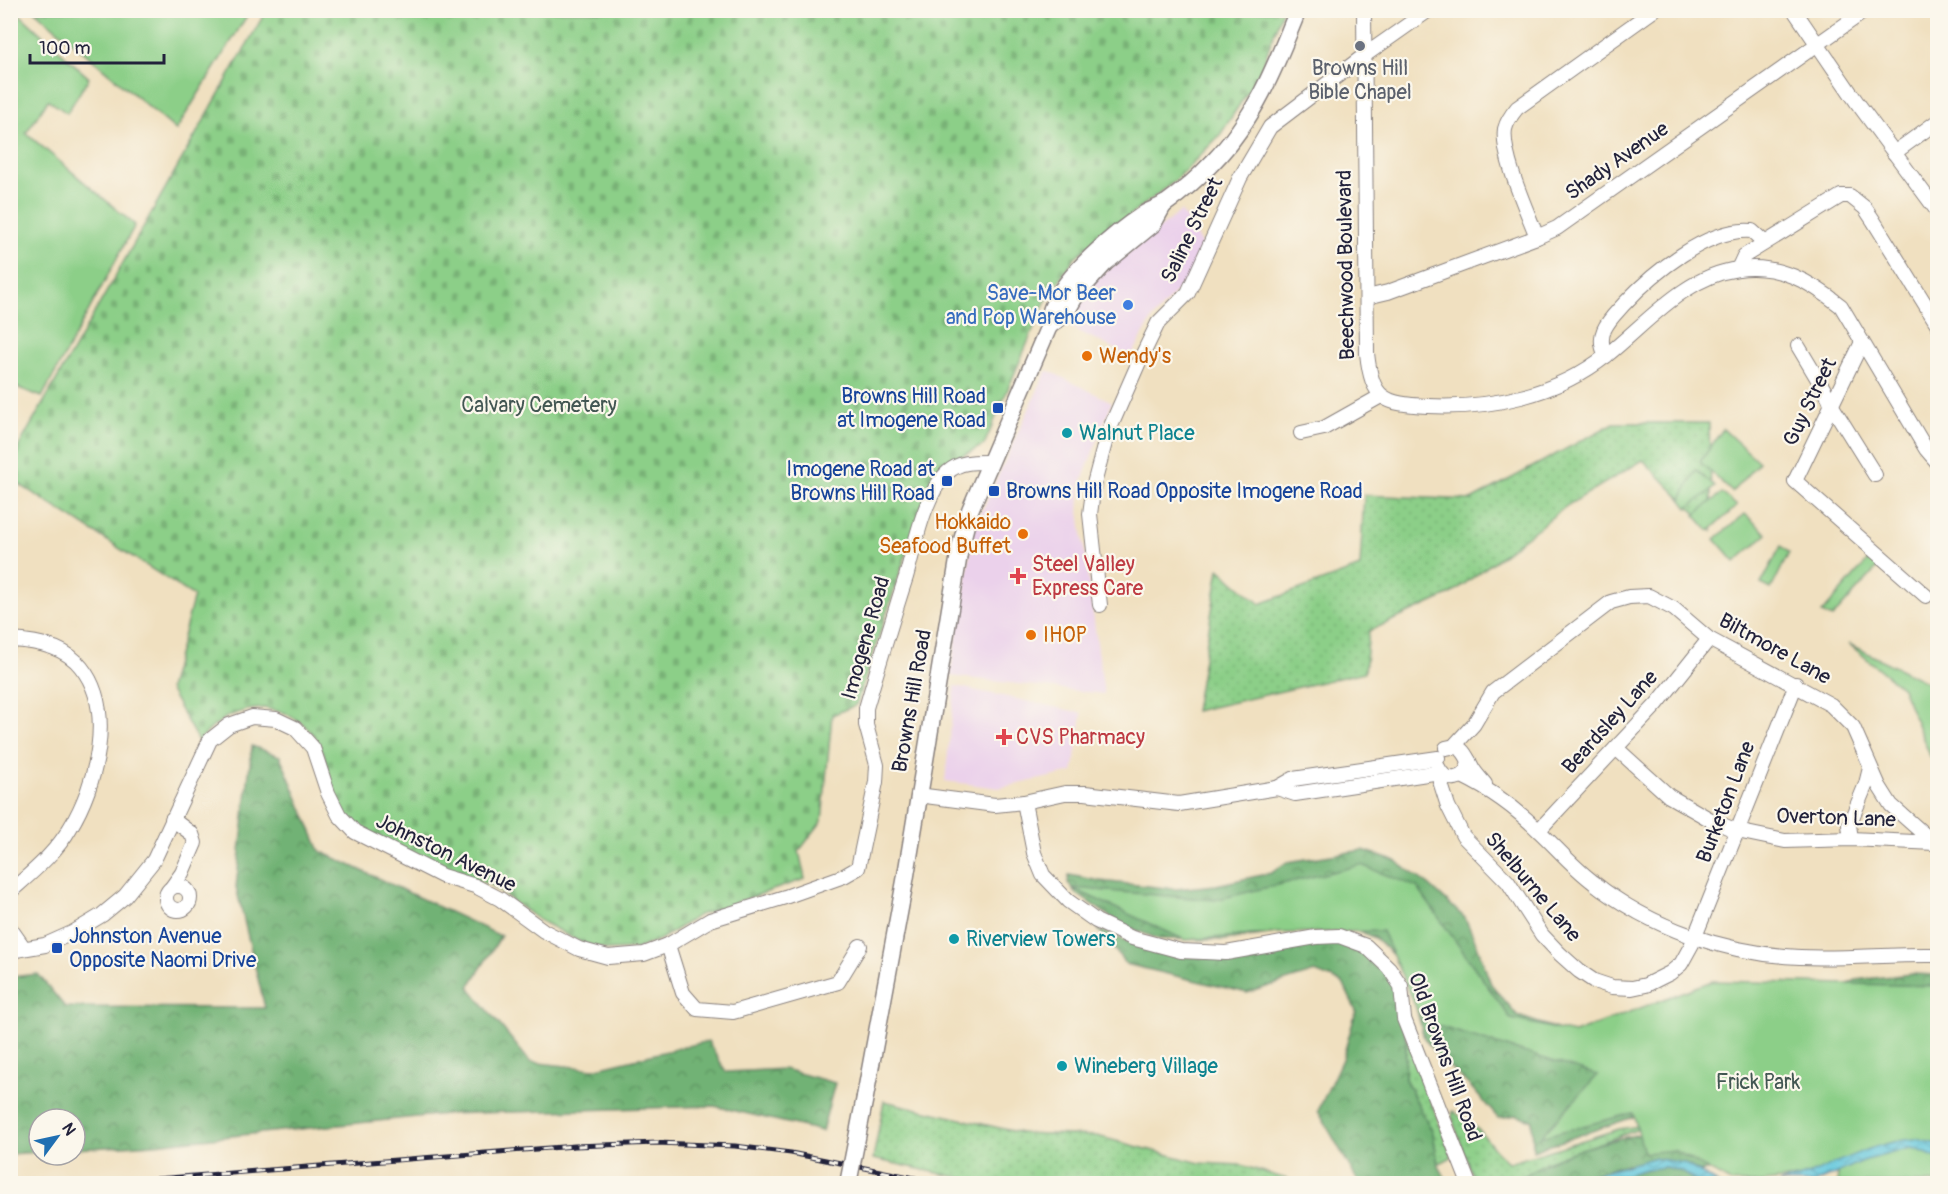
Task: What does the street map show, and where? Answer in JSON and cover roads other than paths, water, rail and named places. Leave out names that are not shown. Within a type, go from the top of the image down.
[{"type":"main road","name":"Browns Hill Road","points":[[848,1184],[964,527],[1049,326],[1065,314],[1076,296],[1105,263],[1153,224],[1164,204],[1214,161],[1235,136],[1269,81],[1298,10]]},
{"type":"street","name":"Beechwood Boulevard","points":[[1364,10],[1369,369],[1373,384],[1381,396]]},
{"type":"street","points":[[1537,237],[1508,155],[1505,140],[1507,122],[1517,108],[1654,10]]},
{"type":"street","points":[[1794,10],[1938,213]]},
{"type":"street","name":"Shady Avenue","points":[[1367,297],[1388,292],[1537,237],[1578,214],[1866,10]]},
{"type":"street","name":"Saline Street","points":[[1100,605],[1090,514],[1094,484],[1107,435],[1138,362],[1158,323],[1188,293],[1240,178],[1270,127],[1427,11]]},
{"type":"street","points":[[1894,153],[1938,121]]},
{"type":"street","points":[[1738,269],[1744,256],[1764,242],[1841,196],[1850,195],[1873,220],[1938,325]]},
{"type":"street","points":[[1606,356],[1602,337],[1611,317],[1639,288],[1665,267],[1689,250],[1734,232],[1752,231],[1764,242]]},
{"type":"street","points":[[1301,433],[1324,428],[1381,396],[1396,404],[1444,407],[1501,402],[1552,388],[1573,378],[1606,356],[1693,284],[1711,276],[1738,269],[1762,268],[1796,276],[1820,289],[1842,306],[1926,448],[1938,463]]},
{"type":"street","name":"Guy Street","points":[[1862,342],[1796,481],[1926,596]]},
{"type":"street","points":[[1798,346],[1875,475]]},
{"type":"street","name":"Imogene Road","points":[[858,868],[876,782],[877,765],[866,724],[866,708],[924,517],[937,484],[955,466],[971,462],[991,462]]},
{"type":"street","name":"Biltmore Lane","points":[[1474,724],[1493,692],[1611,602],[1629,597],[1649,596],[1674,609],[1709,639],[1832,705],[1853,727],[1870,768],[1892,805],[1936,844]]},
{"type":"street","name":"Beardsley Lane","points":[[1539,830],[1657,704],[1709,639]]},
{"type":"street","points":[[10,640],[36,641],[61,652],[81,666],[93,687],[99,708],[98,753],[92,776],[70,829],[46,858],[10,892]]},
{"type":"street","name":"Burketon Lane","points":[[1695,936],[1796,684]]},
{"type":"street","name":"Johnston Avenue","points":[[17,950],[45,945],[72,933],[102,915],[125,896],[154,860],[210,741],[229,725],[252,717],[276,719],[295,728],[313,748],[328,793],[339,815],[355,832],[442,876],[475,886],[500,899],[544,932],[579,949],[608,957],[644,954],[668,945],[710,920],[785,897],[844,876],[858,868]]},
{"type":"street","points":[[918,795],[995,805],[1072,793],[1179,804],[1277,789],[1293,779],[1438,758],[1444,750],[1453,747],[1474,724]]},
{"type":"street","points":[[1277,789],[1295,794],[1466,772],[1474,724]]},
{"type":"street","points":[[1453,747],[1462,749],[1488,789],[1539,830],[1564,857],[1614,898],[1676,929],[1723,946],[1766,954],[1801,957],[1938,955]]},
{"type":"street","name":"Overton Lane","points":[[1616,748],[1669,796],[1711,820],[1737,831],[1785,841],[1851,839],[1936,844]]},
{"type":"street","points":[[1438,758],[1449,775],[1488,789]]},
{"type":"street","points":[[1851,839],[1849,825],[1870,768]]},
{"type":"street","name":"Shelburne Lane","points":[[1449,775],[1440,782],[1450,812],[1463,836],[1508,882],[1542,935],[1560,954],[1594,981],[1612,987],[1632,988],[1658,981],[1681,963],[1695,936]]},
{"type":"street","name":"Old Browns Hill Road","points":[[1024,802],[1034,853],[1043,875],[1068,901],[1096,921],[1132,938],[1181,951],[1226,952],[1316,937],[1339,936],[1366,946],[1389,968],[1401,986],[1404,1019],[1469,1184]]},
{"type":"street","points":[[172,819],[192,834],[195,843],[179,882]]},
{"type":"street","points":[[10,928],[17,950]]},
{"type":"street","points":[[668,945],[683,993],[697,1009],[733,1012],[838,982],[860,946]]},
{"type":"water","points":[[1916,1139],[1937,1144],[1937,1158],[1910,1148],[1863,1161],[1815,1183],[1779,1183],[1811,1174],[1877,1146]]},
{"type":"water","points":[[1653,1158],[1684,1163],[1717,1183],[1698,1183],[1680,1171],[1666,1167],[1646,1169],[1604,1181],[1564,1183]]},
{"type":"railway","points":[[93,1184],[575,1146],[657,1143],[735,1146],[791,1153],[944,1184]]},
{"type":"place","name":"Browns Hill Bible Chapel","points":[[1360,46]]},
{"type":"place","name":"Save-Mor Beer and Pop Warehouse","points":[[1128,305]]},
{"type":"place","name":"Wendy's","points":[[1087,356]]},
{"type":"place","name":"Browns Hill Road at Imogene Road","points":[[998,408]]},
{"type":"place","name":"Walnut Place","points":[[1067,433]]},
{"type":"place","name":"Imogene Road at Browns Hill Road","points":[[947,481]]},
{"type":"place","name":"Browns Hill Road Opposite Imogene Road","points":[[994,491]]},
{"type":"place","name":"Hokkaido Seafood Buffet","points":[[1023,534]]},
{"type":"place","name":"Steel Valley Express Care","points":[[1018,576]]},
{"type":"place","name":"IHOP","points":[[1031,635]]},
{"type":"place","name":"CVS Pharmacy","points":[[1004,737]]},
{"type":"place","name":"Riverview Towers","points":[[954,939]]},
{"type":"place","name":"Johnston Avenue Opposite Naomi Drive","points":[[57,948]]},
{"type":"place","name":"Wineberg Village","points":[[1062,1066]]},
{"type":"park label","name":"Calvary Cemetery","points":[[539,405]]},
{"type":"park label","name":"Frick Park","points":[[1758,1082]]}]
